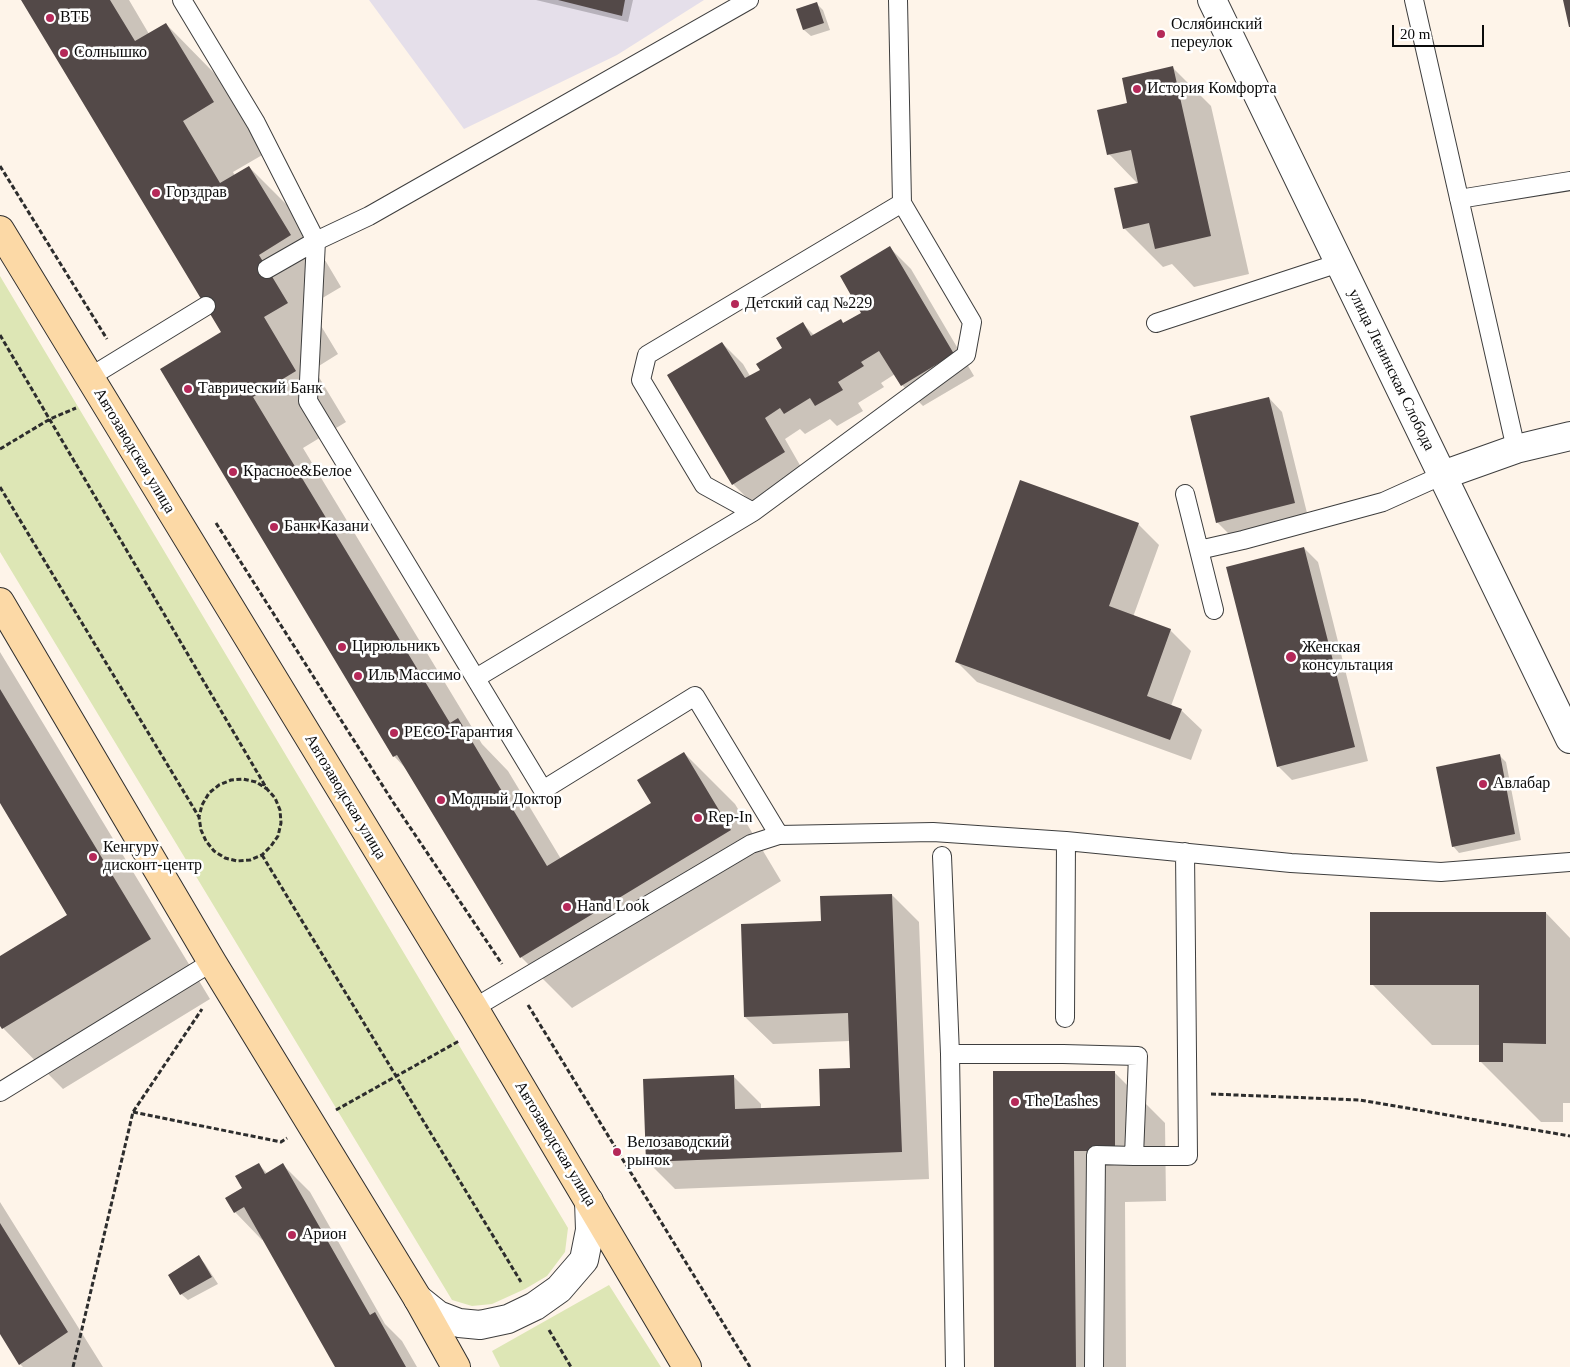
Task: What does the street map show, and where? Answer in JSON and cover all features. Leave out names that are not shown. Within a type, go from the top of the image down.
[{"type":"main road","name":"Автозаводская улица","points":[[0,230],[474,1008],[687,1367]]},
{"type":"main road","points":[[0,602],[212,962],[418,1299],[456,1367]]},
{"type":"street","name":"улица Ленинская Слобода","points":[[1212,0],[1570,739]]},
{"type":"street","points":[[1442,475],[1516,449],[1570,436]]},
{"type":"street","points":[[418,1299],[438,1315],[459,1323],[480,1325],[508,1319],[535,1306],[560,1289],[584,1260],[590,1230],[589,1201]]},
{"type":"lane","points":[[182,0],[256,123],[316,241],[308,401],[543,790],[695,696],[779,835]]},
{"type":"lane","points":[[268,269],[316,241],[369,216],[750,0]]},
{"type":"lane","points":[[476,678],[753,512],[966,355],[972,322],[902,202],[898,0]]},
{"type":"lane","points":[[1414,0],[1516,449]]},
{"type":"lane","points":[[1459,199],[1570,181]]},
{"type":"lane","points":[[753,512],[704,485],[641,380],[647,355],[902,202]]},
{"type":"lane","points":[[1156,323],[1339,262]]},
{"type":"lane","points":[[96,387],[119,359],[206,306]]},
{"type":"lane","points":[[1199,550],[1383,502],[1442,475]]},
{"type":"lane","points":[[1185,494],[1214,610]]},
{"type":"lane","points":[[474,1008],[751,844],[779,835],[933,832],[1066,841],[1291,862],[1442,872],[1570,862]]},
{"type":"lane","points":[[1065,1018],[1066,841]]},
{"type":"lane","points":[[1094,1367],[1096,1155],[1188,1156],[1185,852]]},
{"type":"lane","points":[[942,856],[950,1054],[955,1367]]},
{"type":"lane","points":[[0,1092],[212,962]]},
{"type":"lane","points":[[950,1054],[1138,1056],[1134,1156]]},
{"type":"path","points":[[0,166],[119,359]]},
{"type":"path","points":[[0,335],[267,789],[275,798],[280,810],[281,823],[278,836],[262,855],[250,860],[237,861],[214,851],[206,842],[201,830],[200,817],[202,805],[209,793],[225,782],[243,779],[256,782],[267,789]]},
{"type":"path","points":[[0,449],[50,419],[96,387]]},
{"type":"path","points":[[0,487],[200,817]]},
{"type":"path","points":[[213,519],[393,802],[515,983],[750,1367]]},
{"type":"path","points":[[262,855],[571,1367]]},
{"type":"path","points":[[73,1367],[134,1112],[202,1009]]},
{"type":"path","points":[[134,1112],[281,1142],[462,1039]]},
{"type":"path","points":[[1187,1093],[1360,1100],[1570,1136]]},
{"type":"shaded area","points":[[369,0],[704,0],[617,55],[464,129]]},
{"type":"green space","points":[[0,276],[568,1228],[565,1252],[547,1276],[525,1289],[492,1304],[472,1306],[452,1300],[0,552]]},
{"type":"green space","points":[[609,1285],[661,1367],[500,1367],[492,1351]]},
{"type":"building","points":[[21,0],[110,0],[135,41],[166,23],[214,102],[183,121],[220,183],[249,166],[291,235],[259,255],[288,303],[264,317],[296,371],[253,397],[450,723],[458,718],[547,866],[651,803],[637,780],[684,752],[731,830],[520,958],[397,755],[393,757],[160,369],[221,332]]},
{"type":"building","points":[[558,0],[625,0],[622,16]]},
{"type":"building","points":[[1563,0],[1570,0],[1570,27],[1569,27]]},
{"type":"building","points":[[817,2],[824,23],[803,30],[796,9]]},
{"type":"building","points":[[1173,66],[1211,236],[1155,249],[1149,223],[1123,229],[1114,188],[1138,183],[1131,150],[1107,155],[1097,110],[1127,103],[1122,78]]},
{"type":"building","points":[[890,246],[954,354],[901,386],[879,351],[861,362],[864,366],[838,382],[843,390],[815,406],[810,398],[784,414],[780,408],[765,418],[785,452],[732,485],[667,375],[722,342],[745,378],[760,370],[756,364],[782,348],[776,338],[803,322],[811,336],[841,319],[843,323],[861,313],[840,276]]},
{"type":"building","points":[[1269,397],[1295,503],[1216,523],[1190,416]]},
{"type":"building","points":[[1020,480],[1139,523],[1109,606],[1171,629],[1147,696],[1182,709],[1170,740],[955,662]]},
{"type":"building","name":"Женская консультация","points":[[1304,547],[1355,747],[1277,767],[1226,567]]},
{"type":"building","points":[[0,689],[151,939],[2,1029],[0,1026],[0,956],[67,915],[0,803]]},
{"type":"building","points":[[1500,754],[1515,834],[1452,847],[1436,767]]},
{"type":"building","points":[[892,894],[902,1152],[646,1162],[643,1079],[734,1075],[735,1109],[820,1106],[819,1069],[850,1068],[848,1013],[744,1017],[741,924],[821,921],[820,896]]},
{"type":"building","points":[[1370,912],[1546,912],[1546,1044],[1503,1043],[1503,1062],[1479,1062],[1479,985],[1370,985]]},
{"type":"building","points":[[993,1071],[1115,1071],[1115,1151],[1074,1151],[1076,1367],[994,1367]]},
{"type":"building","points":[[259,1163],[265,1174],[283,1163],[370,1315],[375,1312],[406,1367],[335,1367],[244,1207],[234,1213],[225,1198],[242,1188],[235,1176]]},
{"type":"building","points":[[0,1223],[68,1332],[19,1365],[0,1334]]},
{"type":"building","points":[[199,1255],[212,1277],[180,1295],[168,1275]]},
{"type":"place","name":"ВТБ","points":[[50,18]]},
{"type":"place","name":"Ослябинский переулок","points":[[1161,34]]},
{"type":"place","name":"Солнышко","points":[[64,53]]},
{"type":"place","name":"История Комфорта","points":[[1137,89]]},
{"type":"place","name":"Горздрав","points":[[156,193]]},
{"type":"place","name":"Детский сад №229","points":[[735,304]]},
{"type":"place","name":"Таврический Банк","points":[[188,389]]},
{"type":"place","name":"Красное&Белое","points":[[233,472]]},
{"type":"place","name":"Банк Казани","points":[[274,527]]},
{"type":"place","name":"Цирюльникъ","points":[[342,647]]},
{"type":"place","name":"Женская консультация","points":[[1291,657]]},
{"type":"place","name":"Иль Массимо","points":[[358,676]]},
{"type":"place","name":"РЕСО-Гарантия","points":[[394,733]]},
{"type":"place","name":"Авлабар","points":[[1483,784]]},
{"type":"place","name":"Модный Доктор","points":[[441,800]]},
{"type":"place","name":"Rep-In","points":[[698,818]]},
{"type":"place","name":"Кенгуру дисконт-центр","points":[[93,857]]},
{"type":"place","name":"Hand Look","points":[[567,907]]},
{"type":"place","name":"The Lashes","points":[[1015,1102]]},
{"type":"place","name":"Велозаводский рынок","points":[[617,1152]]},
{"type":"place","name":"Арион","points":[[292,1235]]}]
